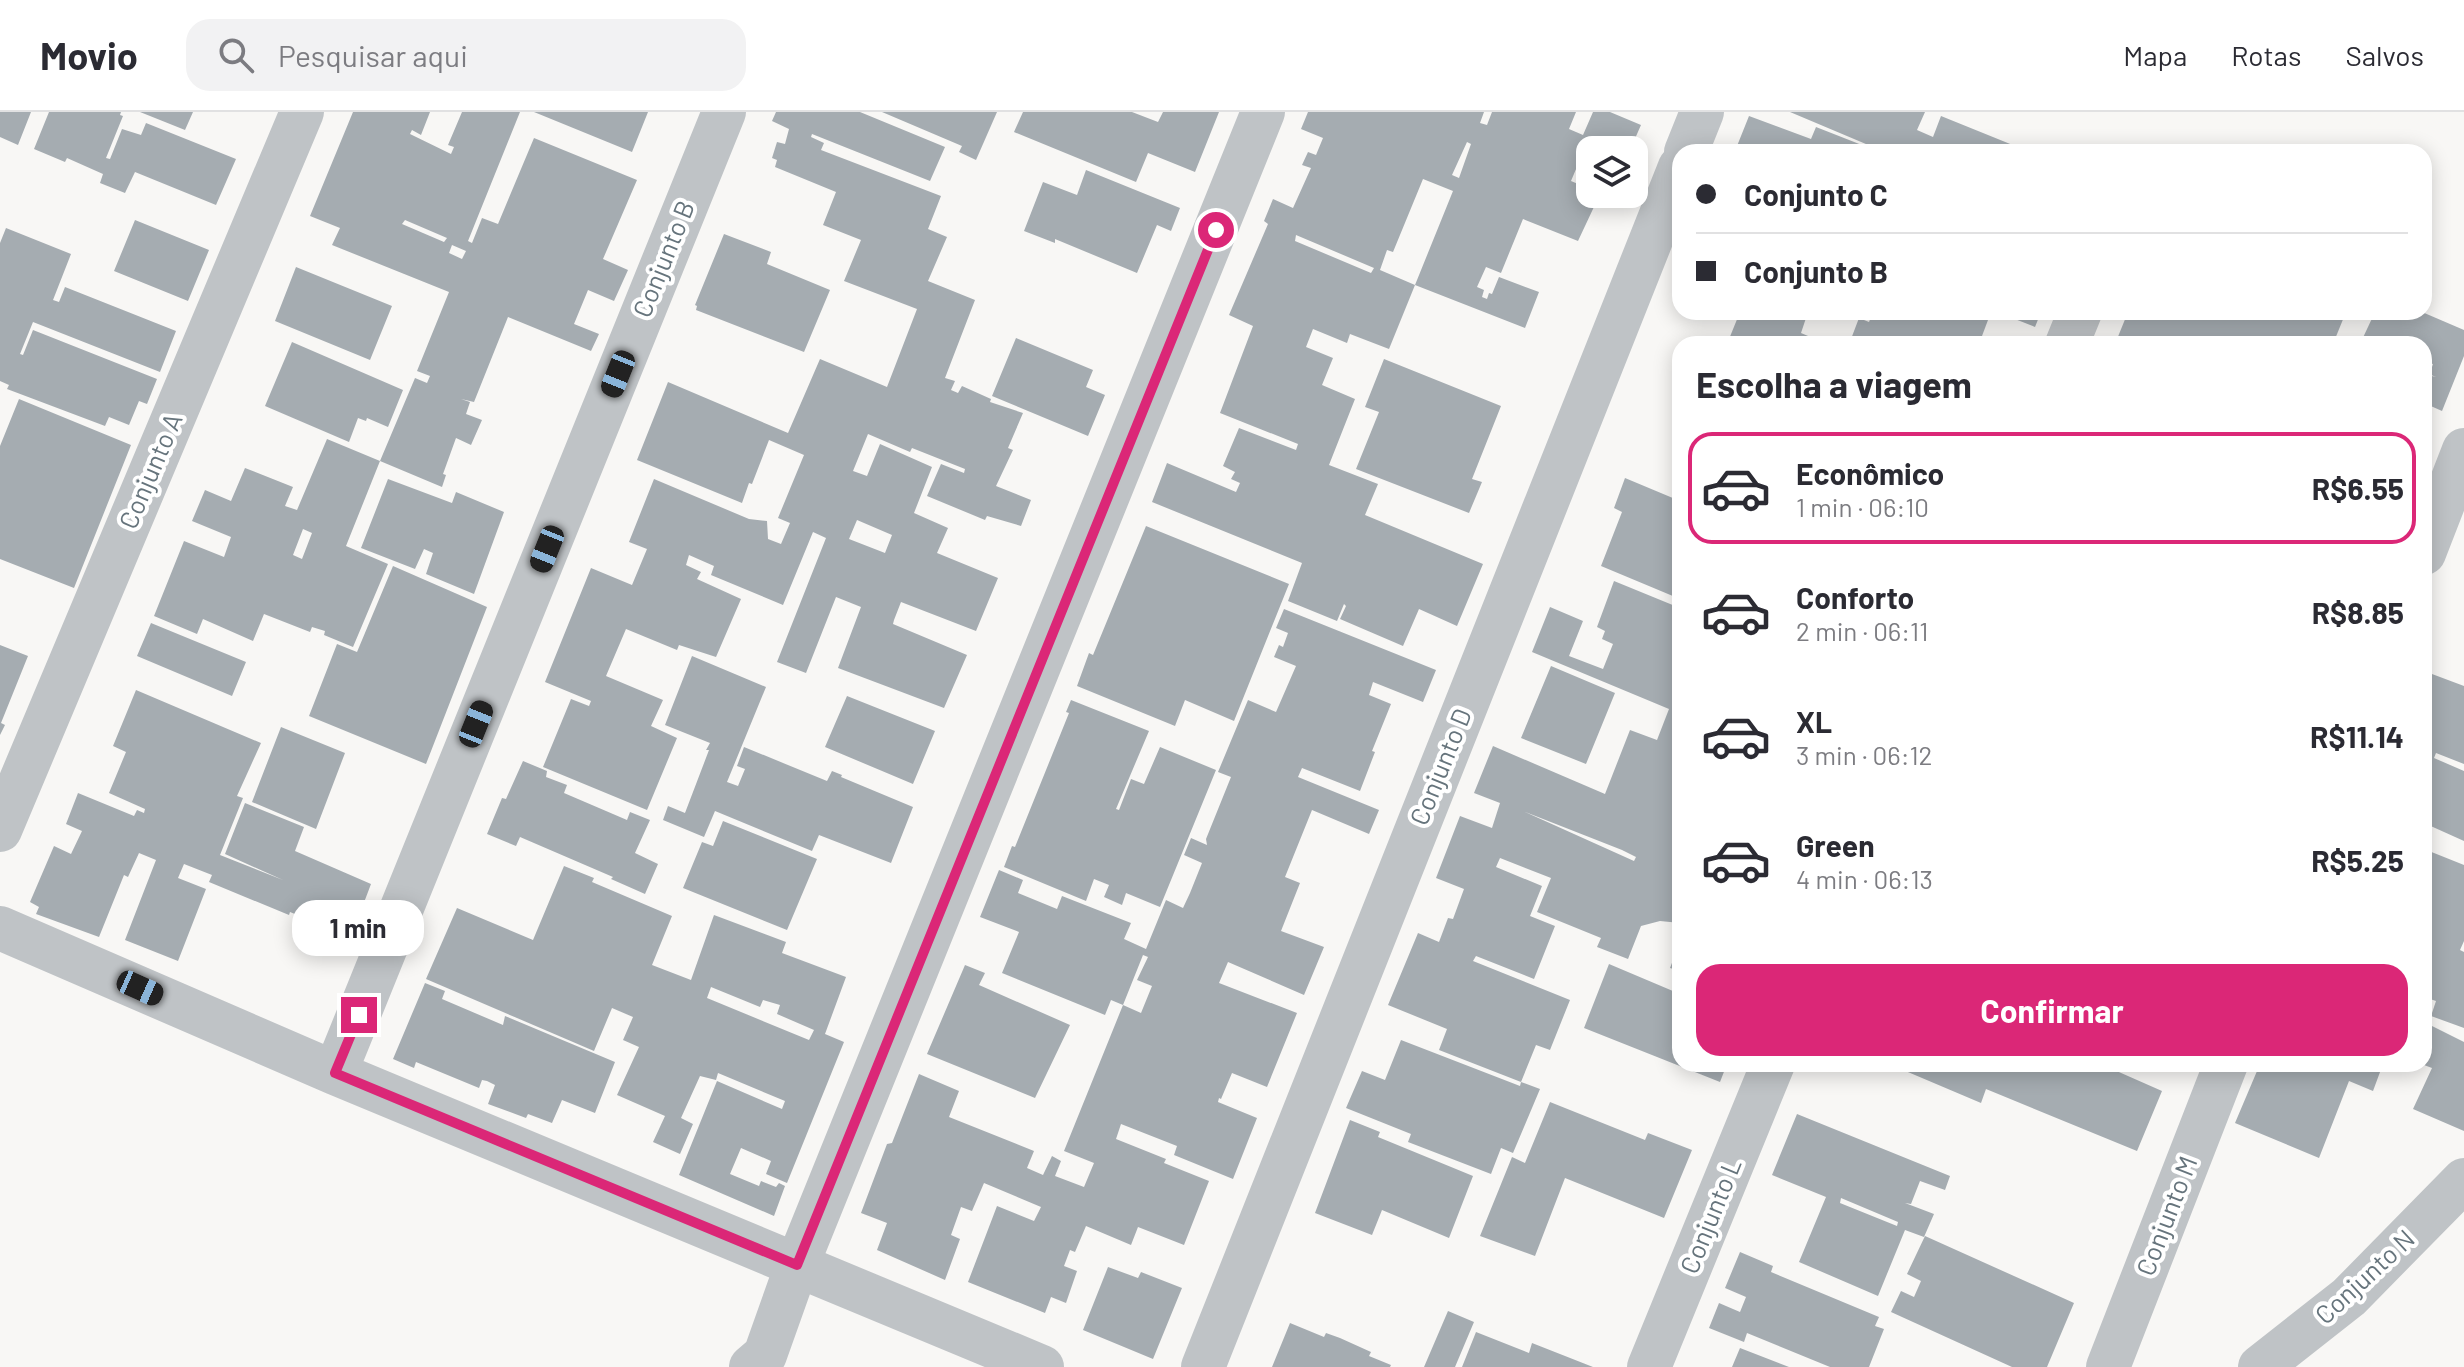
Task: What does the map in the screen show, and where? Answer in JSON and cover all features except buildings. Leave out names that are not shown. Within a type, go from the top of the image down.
[{"type":"street","name":"Conjunto A","points":[[0,830],[302,112]]},
{"type":"street","name":"Conjunto B","points":[[335,1073],[724,112]]},
{"type":"street","points":[[751,1367],[765,1355],[797,1265],[1263,112]]},
{"type":"street","points":[[1689,144],[1702,112]]},
{"type":"street","name":"Conjunto D","points":[[1203,1367],[1672,187]]},
{"type":"street","points":[[2432,532],[2464,450]]},
{"type":"street","points":[[0,928],[335,1073],[1042,1367]]},
{"type":"street","name":"Conjunto L","points":[[1649,1367],[1770,1072]]},
{"type":"street","name":"Conjunto M","points":[[2108,1367],[2223,1072]]},
{"type":"street","name":"Conjunto N","points":[[2260,1367],[2349,1297],[2464,1180]]},
{"type":"route","points":[[359,1015],[335,1073],[797,1265],[1216,230]]}]
